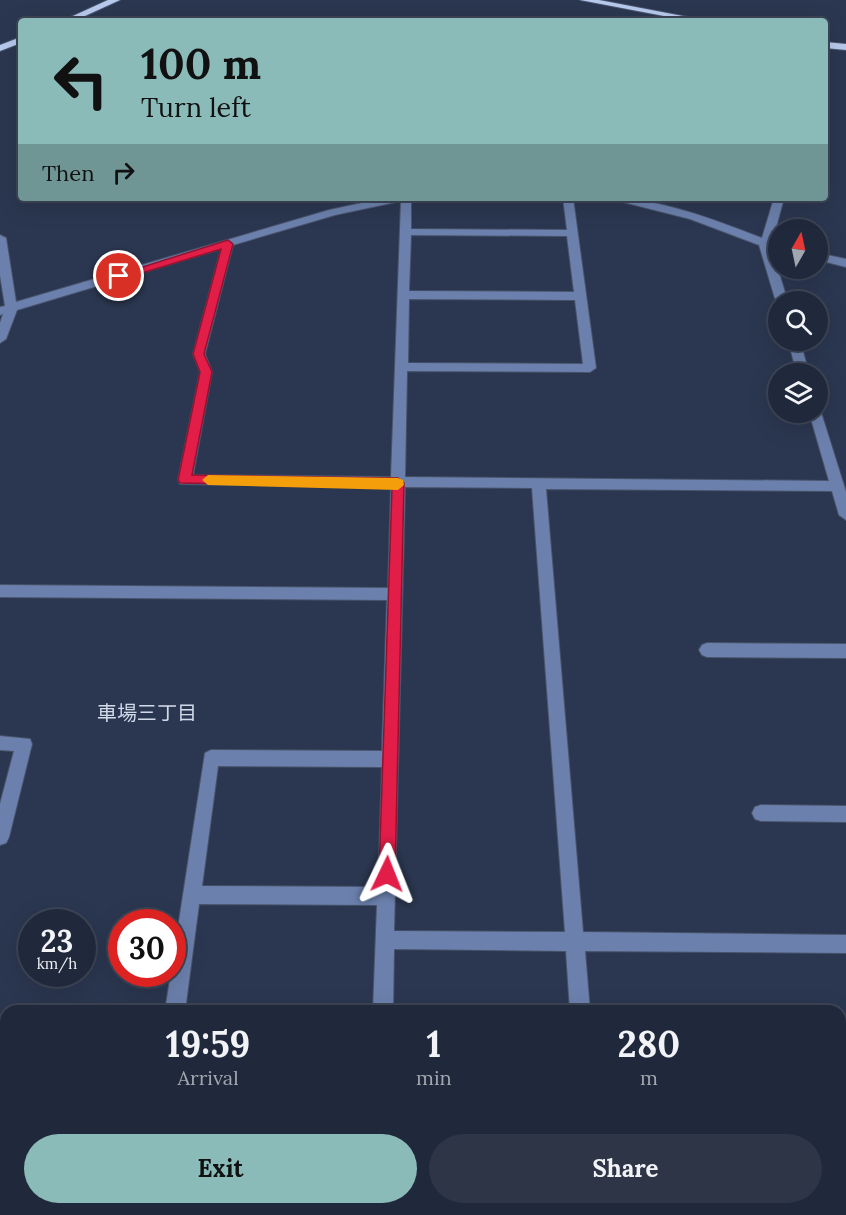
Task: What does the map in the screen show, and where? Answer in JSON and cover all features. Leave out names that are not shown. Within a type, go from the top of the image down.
[{"type":"main road","points":[[73,18],[116,0]]},
{"type":"main road","points":[[584,0],[688,18]]},
{"type":"main road","points":[[0,48],[18,41]]},
{"type":"main road","points":[[828,45],[846,47]]},
{"type":"street","points":[[5,310],[333,212],[386,201]]},
{"type":"street","points":[[383,1005],[406,201]]},
{"type":"street","points":[[402,367],[590,368],[568,201]]},
{"type":"street","points":[[626,201],[693,216],[768,246]]},
{"type":"street","points":[[777,201],[765,245],[779,291]]},
{"type":"street","points":[[405,232],[573,233]]},
{"type":"street","points":[[0,238],[5,310],[0,339]]},
{"type":"street","points":[[228,244],[199,354],[206,372],[184,480],[837,486]]},
{"type":"street","points":[[828,259],[846,263]]},
{"type":"street","points":[[404,295],[581,296]]},
{"type":"street","points":[[818,423],[846,514]]},
{"type":"street","points":[[539,484],[579,1005]]},
{"type":"street","points":[[0,591],[395,594]]},
{"type":"street","points":[[707,650],[846,651]]},
{"type":"street","points":[[0,744],[24,744],[0,837]]},
{"type":"street","points":[[176,1005],[211,758],[390,759]]},
{"type":"street","points":[[761,813],[846,814]]},
{"type":"street","points":[[192,895],[386,896]]},
{"type":"street","points":[[385,940],[846,944]]},
{"type":"slow traffic","points":[[208,480],[398,483],[398,485]]},
{"type":"district","name":"車場三丁目","points":[[147,712]]},
{"type":"route","points":[[119,276],[228,244],[199,354],[206,372],[184,480],[398,483],[387,874]]}]
